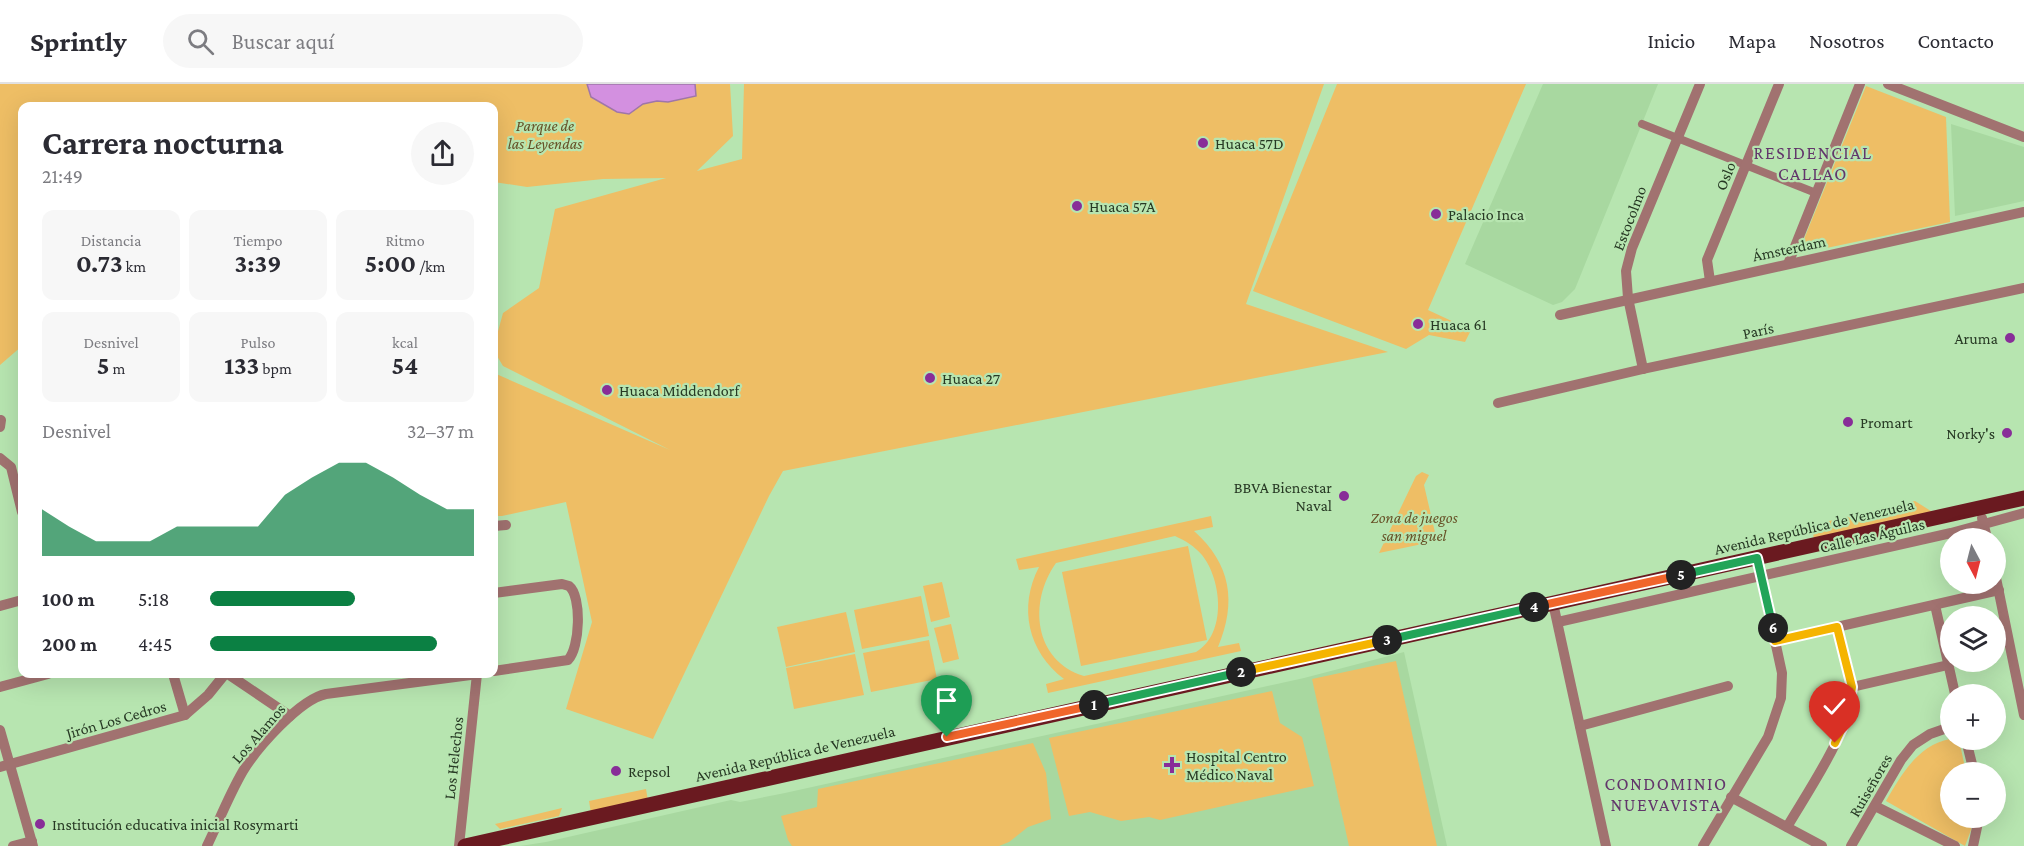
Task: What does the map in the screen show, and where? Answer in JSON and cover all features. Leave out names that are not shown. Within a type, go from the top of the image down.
[{"type":"main road","name":"Avenida República de Venezuela","points":[[465,846],[1980,508],[2020,501]]},
{"type":"street","name":"Estocolmo","points":[[1643,369],[1628,298],[1626,271],[1632,248],[1700,84]]},
{"type":"street","name":"Oslo","points":[[1710,280],[1707,260],[1779,84]]},
{"type":"street","points":[[1788,264],[1860,84]]},
{"type":"street","points":[[1888,84],[2024,137]]},
{"type":"street","points":[[1642,124],[1816,193]]},
{"type":"street","name":"Ámsterdam","points":[[1560,315],[1628,298],[2024,212]]},
{"type":"street","name":"París","points":[[1498,403],[1643,369],[2024,288]]},
{"type":"street","points":[[0,458],[11,467],[18,496]]},
{"type":"street","points":[[1980,508],[1985,528]]},
{"type":"street","name":"Calle Las Águilas","points":[[1558,622],[1984,525],[2024,513]]},
{"type":"street","points":[[498,526],[506,525]]},
{"type":"street","points":[[1703,846],[1768,737],[1781,698],[1782,673],[1757,558]]},
{"type":"street","points":[[498,592],[562,584],[572,587],[575,597],[576,643],[568,660],[498,670]]},
{"type":"street","points":[[1775,641],[1982,594]]},
{"type":"street","points":[[2000,594],[2024,715]]},
{"type":"street","points":[[0,606],[18,601]]},
{"type":"street","points":[[1554,603],[1606,846]]},
{"type":"street","points":[[1935,605],[1940,628]]},
{"type":"street","points":[[1787,827],[1835,743],[1846,716],[1852,687],[1837,627]]},
{"type":"street","points":[[1852,687],[1940,667]]},
{"type":"street","points":[[0,687],[33,678]]},
{"type":"street","points":[[174,678],[185,715]]},
{"type":"street","name":"Jirón Los Cedros","points":[[5,766],[185,715],[223,678]]},
{"type":"street","points":[[233,678],[290,716]]},
{"type":"street","points":[[378,687],[380,678]]},
{"type":"street","name":"Los Alamos","points":[[207,846],[248,764],[290,716],[320,695],[447,678]]},
{"type":"street","name":"Los Helechos","points":[[459,846],[477,678]]},
{"type":"street","points":[[1580,726],[1728,686]]},
{"type":"street","points":[[0,730],[5,766],[33,843],[13,846]]},
{"type":"street","name":"Ruiseñores","points":[[1851,846],[1901,760],[1913,745],[1940,730]]},
{"type":"street","points":[[1731,797],[1822,846]]},
{"type":"street","points":[[1875,806],[1955,846]]},
{"type":"street","points":[[1973,846],[1978,828]]},
{"type":"shaded area","points":[[587,84],[695,84],[696,96],[643,104],[629,114],[617,112],[591,97]]},
{"type":"shaded area","points":[[1543,84],[1658,84],[1575,289],[1562,302],[1553,305],[1465,264]]},
{"type":"shaded area","points":[[1951,124],[2024,147],[2024,201],[1955,216]]},
{"type":"shaded area","name":"Hospital Centro Médico Naval","points":[[1404,652],[1447,846],[520,846],[731,800],[740,802],[785,793],[1304,678]]},
{"type":"green space","name":"Parque de las Leyendas","points":[[0,84],[730,84],[733,136],[697,171],[742,159],[744,84],[1324,84],[1246,304],[1388,352],[783,471],[653,739],[566,709],[592,622],[566,502],[498,516],[498,375],[670,450],[503,366],[498,358],[498,331],[503,313],[539,288],[555,209],[666,178],[603,179],[527,187],[498,183],[498,102],[18,102],[18,349],[0,365]]},
{"type":"green space","points":[[1337,84],[1526,84],[1428,310],[1471,330],[1465,342],[1429,335],[1406,349],[1253,291]]},
{"type":"green space","points":[[1866,86],[1946,117],[1950,222],[1798,254]]},
{"type":"green space","name":"Zona de juegos san miguel","points":[[1422,472],[1429,475],[1424,485],[1437,541],[1379,553],[1416,476]]},
{"type":"green space","points":[[1915,501],[1934,513],[1814,540],[1812,525]]},
{"type":"green space","points":[[1211,516],[1213,527],[1194,531],[1216,557],[1227,584],[1229,599],[1227,615],[1218,647],[1239,643],[1241,651],[1048,693],[1046,684],[1064,679],[1042,656],[1030,628],[1029,598],[1039,567],[1019,570],[1016,559]],"holes":[[[1175,536],[1193,546],[1202,555],[1214,578],[1217,592],[1217,620],[1206,644],[1196,652],[1084,676],[1067,668],[1055,658],[1046,644],[1039,612],[1047,578],[1056,563]]]},
{"type":"green space","points":[[1188,546],[1207,640],[1081,666],[1062,572]]},
{"type":"green space","points":[[942,582],[950,617],[931,622],[923,586]]},
{"type":"green space","points":[[921,596],[929,636],[862,649],[854,610]]},
{"type":"green space","points":[[846,612],[855,652],[786,667],[777,627]]},
{"type":"green space","points":[[951,624],[959,659],[943,663],[934,628]]},
{"type":"green space","points":[[929,640],[937,679],[871,692],[863,653]]},
{"type":"green space","points":[[855,654],[864,695],[794,709],[786,668]]},
{"type":"green space","points":[[1396,661],[1437,846],[1349,846],[1312,679]]},
{"type":"green space","points":[[1272,691],[1280,723],[1302,737],[1314,786],[1160,820],[1149,817],[1121,821],[1090,812],[1069,816],[1049,738]]},
{"type":"green space","points":[[1939,742],[1940,750],[1961,750],[1964,762],[1940,762],[1940,828],[1971,828],[1965,846],[1886,801],[1912,762]]},
{"type":"green space","points":[[1033,743],[1046,773],[1051,819],[1028,827],[1009,842],[999,846],[792,846],[788,840],[781,816],[817,807],[818,789]]},
{"type":"green space","points":[[646,789],[648,801],[591,813],[589,801]]},
{"type":"green space","points":[[562,808],[559,816],[500,829],[495,824]]},
{"type":"place","name":"Huaca 57D","points":[[1203,143]]},
{"type":"place","name":"Huaca 57A","points":[[1077,206]]},
{"type":"place","name":"Palacio Inca","points":[[1436,214]]},
{"type":"place","name":"Huaca 61","points":[[1418,324]]},
{"type":"place","name":"Aruma","points":[[2010,338]]},
{"type":"place","name":"Huaca 27","points":[[930,378]]},
{"type":"place","name":"Huaca Middendorf","points":[[607,390]]},
{"type":"place","name":"Promart","points":[[1848,422]]},
{"type":"place","name":"Norky's","points":[[2007,433]]},
{"type":"place","name":"BBVA Bienestar Naval","points":[[1344,496]]},
{"type":"place","name":"Hospital Centro Médico Naval","points":[[1172,765]]},
{"type":"place","name":"Repsol","points":[[616,771]]},
{"type":"place","name":"Institución educativa inicial Rosymarti","points":[[40,824]]},
{"type":"district","name":"RESIDENCIAL CALLAO","points":[[1813,163]]},
{"type":"district","name":"CONDOMINIO NUEVAVISTA","points":[[1666,794]]},
{"type":"route","points":[[947,737],[1757,558],[1775,641],[1837,627],[1852,687],[1843,726],[1835,743]]}]
